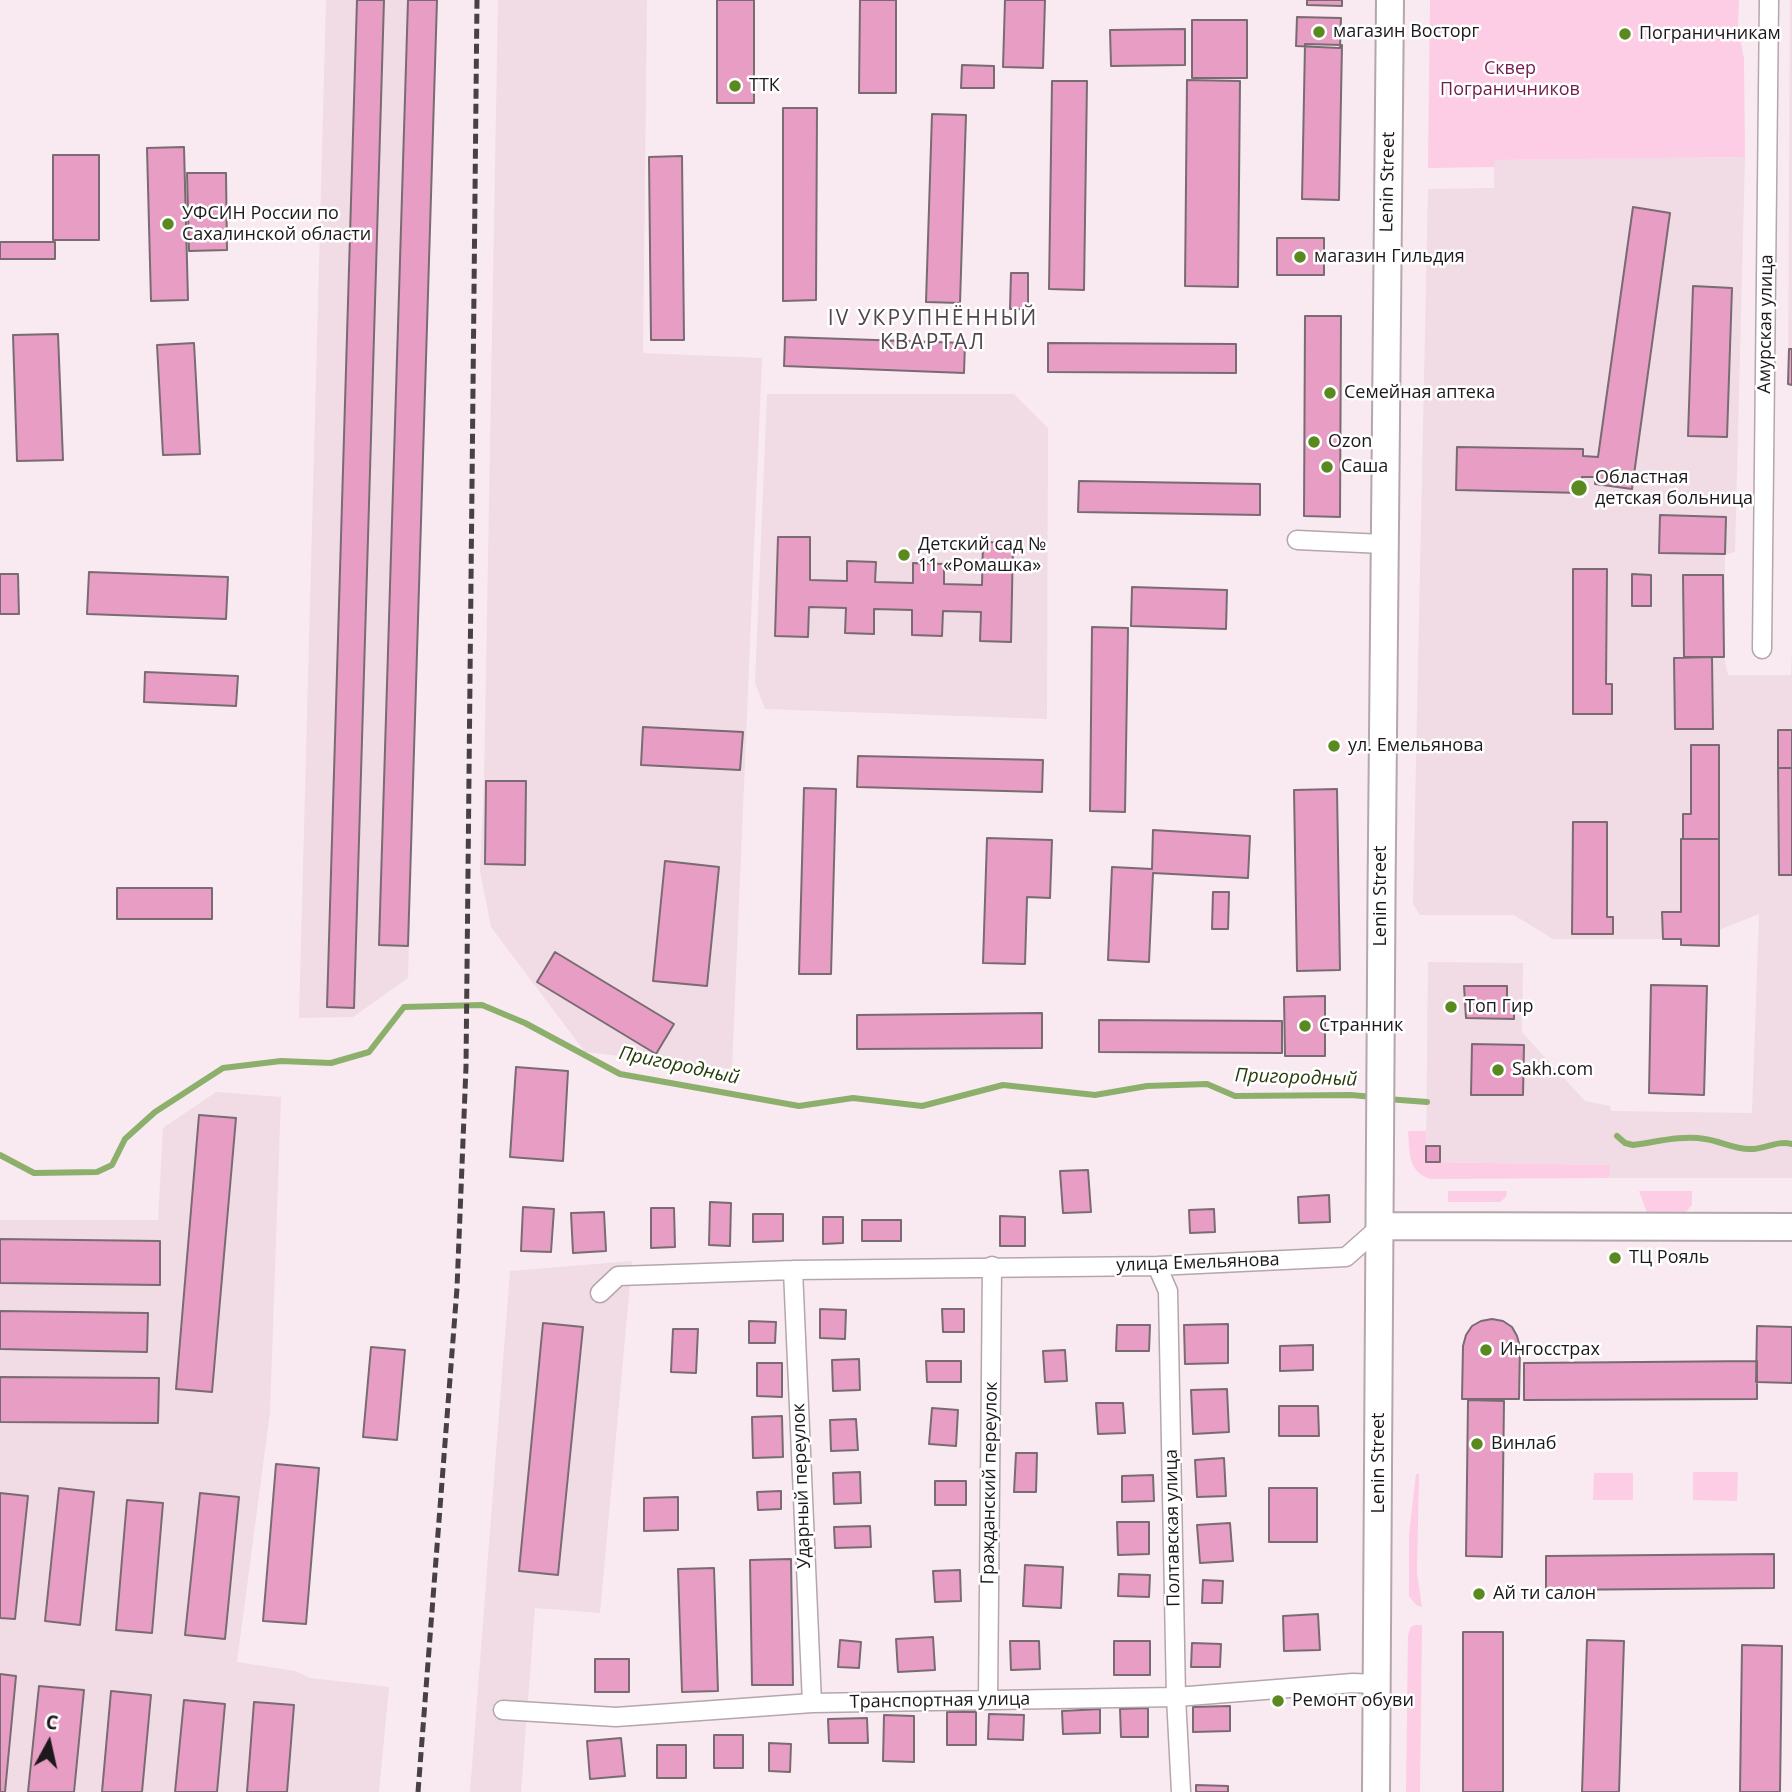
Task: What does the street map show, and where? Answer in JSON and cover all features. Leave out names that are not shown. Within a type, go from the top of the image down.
[{"type":"main road","name":"Lenin Street","points":[[1376,1792],[1383,544],[1390,0]]},
{"type":"main road","points":[[1381,1226],[1792,1227]]},
{"type":"street","name":"Амурская улица","points":[[1762,649],[1769,0]]},
{"type":"street","points":[[1297,540],[1383,544]]},
{"type":"street","name":"улица Емельянова","points":[[600,1293],[618,1276],[992,1266],[1157,1266],[1346,1257],[1381,1226]]},
{"type":"street","name":"Гражданский переулок","points":[[988,1700],[992,1266]]},
{"type":"street","name":"Полтавская улица","points":[[1157,1266],[1168,1291],[1176,1697],[1181,1792]]},
{"type":"street","name":"Ударный переулок","points":[[793,1270],[812,1703]]},
{"type":"street","name":"Транспортная улица","points":[[503,1710],[616,1717],[812,1703],[1176,1697],[1353,1683],[1377,1684]]},
{"type":"shaded area","points":[[326,0],[433,0],[408,978],[353,1017],[299,1018]]},
{"type":"shaded area","points":[[498,0],[647,0],[643,353],[762,358],[732,1069],[585,1052],[491,927],[480,871],[484,782]]},
{"type":"shaded area","points":[[1790,0],[1792,384],[1788,384]]},
{"type":"shaded area","name":"Областная детская больница","points":[[1745,157],[1735,552],[1725,555],[1724,657],[1728,675],[1791,675],[1792,650],[1792,1178],[1609,1178],[1609,1165],[1426,1162],[1428,962],[1523,963],[1522,1032],[1585,1101],[1610,1106],[1611,1111],[1752,1113],[1759,914],[1719,930],[1719,946],[1681,945],[1681,939],[1553,939],[1514,915],[1420,915],[1413,904],[1428,189],[1494,188],[1494,160]]},
{"type":"shaded area","name":"Детский сад № 11 «Ромашка»","points":[[767,394],[1014,394],[1048,428],[1047,719],[765,709],[755,683]]},
{"type":"shaded area","points":[[216,1092],[281,1097],[270,1412],[237,1662],[295,1671],[310,1678],[389,1687],[379,1792],[0,1792],[0,1220],[158,1220],[163,1128]]},
{"type":"shaded area","points":[[632,1261],[600,1613],[535,1608],[521,1792],[470,1792],[510,1271]]},
{"type":"green space","name":"Сквер Пограничников","points":[[1430,0],[1739,0],[1738,26],[1744,59],[1745,157],[1495,160],[1494,167],[1428,168]]},
{"type":"green space","points":[[1408,1131],[1426,1131],[1426,1162],[1610,1165],[1609,1178],[1430,1179],[1413,1166]]},
{"type":"green space","points":[[1448,1191],[1507,1191],[1506,1197],[1500,1202],[1448,1202]]},
{"type":"green space","points":[[1639,1191],[1692,1191],[1692,1205],[1685,1213],[1647,1213]]},
{"type":"green space","points":[[1693,1472],[1738,1472],[1737,1501],[1693,1500]]},
{"type":"green space","points":[[1594,1473],[1633,1473],[1633,1500],[1593,1500]]},
{"type":"green space","points":[[1416,1474],[1419,1474],[1417,1573],[1422,1607],[1416,1605],[1409,1596],[1409,1534]]},
{"type":"green space","points":[[1422,1625],[1420,1792],[1406,1792],[1408,1635],[1411,1627]]},
{"type":"building","points":[[357,0],[384,0],[354,1008],[327,1007]]},
{"type":"building","points":[[408,0],[437,0],[408,946],[379,945]]},
{"type":"building","points":[[717,0],[754,0],[754,103],[717,103]]},
{"type":"building","points":[[860,0],[896,0],[896,93],[859,93]]},
{"type":"building","points":[[1005,0],[1045,0],[1043,68],[1003,67]]},
{"type":"building","points":[[1307,0],[1342,0],[1342,6],[1307,5]]},
{"type":"building","name":"магазин Восторг","points":[[1297,17],[1341,18],[1340,48],[1296,46]]},
{"type":"building","points":[[1192,20],[1247,20],[1247,78],[1192,78]]},
{"type":"building","points":[[1185,29],[1185,65],[1111,66],[1110,30]]},
{"type":"building","points":[[1305,44],[1342,45],[1339,200],[1302,199]]},
{"type":"building","points":[[962,65],[994,66],[994,88],[961,88]]},
{"type":"building","points":[[1187,80],[1240,81],[1238,287],[1185,286]]},
{"type":"building","points":[[1052,81],[1087,81],[1084,290],[1049,289]]},
{"type":"building","points":[[783,108],[817,108],[816,300],[783,301]]},
{"type":"building","points":[[932,114],[966,115],[960,303],[926,302]]},
{"type":"building","name":"УФСИН России по Сахалинской области","points":[[184,147],[188,300],[151,301],[147,148]]},
{"type":"building","points":[[53,155],[99,155],[99,240],[53,240]]},
{"type":"building","points":[[682,156],[684,340],[651,340],[649,157]]},
{"type":"building","points":[[187,173],[226,173],[227,250],[189,251]]},
{"type":"building","points":[[1633,207],[1670,213],[1632,489],[1595,484],[1596,477],[1582,477],[1582,493],[1456,490],[1457,447],[1583,449],[1583,456],[1598,457]]},
{"type":"building","name":"магазин Гильдия","points":[[1277,238],[1324,238],[1324,275],[1277,275]]},
{"type":"building","points":[[0,242],[55,242],[55,259],[0,259]]},
{"type":"building","points":[[1011,273],[1028,273],[1028,309],[1010,309]]},
{"type":"building","points":[[1693,286],[1732,288],[1727,437],[1688,436]]},
{"type":"building","points":[[1305,316],[1341,316],[1340,517],[1304,516]]},
{"type":"building","points":[[58,334],[63,460],[17,461],[13,335]]},
{"type":"building","points":[[785,337],[965,343],[964,373],[784,366]]},
{"type":"building","points":[[194,343],[200,454],[163,455],[157,345]]},
{"type":"building","points":[[1048,343],[1236,344],[1236,373],[1048,372]]},
{"type":"building","points":[[1789,349],[1792,349],[1792,385],[1788,384]]},
{"type":"building","points":[[1079,481],[1260,484],[1260,515],[1078,512]]},
{"type":"building","points":[[1660,515],[1726,517],[1725,554],[1659,553]]},
{"type":"building","points":[[778,537],[810,537],[810,580],[847,581],[847,561],[876,562],[875,582],[913,583],[913,563],[944,564],[944,584],[982,585],[983,542],[1013,543],[1011,642],[980,641],[981,612],[943,611],[942,636],[912,635],[912,610],[874,609],[874,634],[845,633],[846,608],[809,607],[808,637],[775,636]]},
{"type":"building","points":[[1573,569],[1607,569],[1606,684],[1612,684],[1612,714],[1573,714]]},
{"type":"building","points":[[89,572],[228,577],[226,619],[87,614]]},
{"type":"building","points":[[0,574],[18,574],[19,614],[0,614]]},
{"type":"building","points":[[1632,574],[1651,575],[1651,606],[1632,606]]},
{"type":"building","points":[[1683,575],[1723,575],[1724,657],[1684,657]]},
{"type":"building","points":[[1132,587],[1227,590],[1226,629],[1131,626]]},
{"type":"building","points":[[1092,627],[1128,628],[1125,812],[1090,811]]},
{"type":"building","points":[[1712,657],[1713,729],[1675,729],[1674,658]]},
{"type":"building","points":[[145,672],[238,676],[236,706],[144,702]]},
{"type":"building","points":[[643,727],[743,732],[740,770],[641,765]]},
{"type":"building","points":[[1778,730],[1792,730],[1792,768],[1778,768]]},
{"type":"building","points":[[1691,745],[1719,745],[1719,839],[1683,839],[1683,814],[1691,814]]},
{"type":"building","points":[[858,756],[1043,760],[1042,792],[857,787]]},
{"type":"building","points":[[1778,768],[1792,768],[1792,875],[1779,875]]},
{"type":"building","points":[[486,781],[526,781],[525,865],[485,864]]},
{"type":"building","points":[[804,788],[836,789],[831,974],[799,974]]},
{"type":"building","points":[[1337,789],[1340,970],[1297,971],[1294,790]]},
{"type":"building","points":[[1573,822],[1607,822],[1607,917],[1613,917],[1613,934],[1572,934]]},
{"type":"building","points":[[1153,830],[1250,836],[1248,878],[1153,873],[1149,962],[1108,960],[1112,867],[1152,869]]},
{"type":"building","points":[[987,838],[1052,840],[1050,898],[1027,897],[1025,964],[983,963]]},
{"type":"building","points":[[1681,839],[1719,839],[1719,946],[1681,945],[1681,939],[1663,939],[1662,912],[1681,912]]},
{"type":"building","points":[[665,861],[719,867],[707,986],[653,981]]},
{"type":"building","points":[[117,888],[212,888],[212,919],[117,919]]},
{"type":"building","points":[[1213,892],[1229,892],[1228,929],[1212,929]]},
{"type":"building","points":[[555,952],[674,1024],[656,1054],[537,982]]},
{"type":"building","points":[[1651,985],[1707,986],[1704,1095],[1649,1093]]},
{"type":"building","points":[[1464,986],[1507,986],[1507,1002],[1514,1002],[1514,1019],[1466,1018]]},
{"type":"building","name":"Странник","points":[[1325,996],[1325,1056],[1285,1056],[1284,997]]},
{"type":"building","points":[[1042,1013],[1042,1048],[857,1049],[857,1015]]},
{"type":"building","points":[[1099,1020],[1282,1021],[1282,1053],[1099,1052]]},
{"type":"building","name":"Sakh.com","points":[[1472,1044],[1524,1045],[1523,1095],[1471,1095]]},
{"type":"building","points":[[516,1067],[568,1071],[563,1161],[510,1157]]},
{"type":"building","points":[[199,1115],[236,1118],[212,1392],[176,1389]]},
{"type":"building","points":[[1426,1146],[1440,1146],[1440,1162],[1426,1162]]},
{"type":"building","points":[[1088,1170],[1091,1212],[1063,1213],[1060,1171]]},
{"type":"building","points":[[1329,1195],[1330,1222],[1299,1223],[1298,1197]]},
{"type":"building","points":[[710,1202],[731,1203],[730,1246],[709,1245]]},
{"type":"building","points":[[523,1207],[554,1209],[551,1252],[521,1251]]},
{"type":"building","points":[[651,1208],[674,1208],[675,1247],[651,1248]]},
{"type":"building","points":[[1214,1209],[1215,1232],[1190,1233],[1189,1210]]},
{"type":"building","points":[[604,1212],[606,1251],[573,1253],[571,1213]]},
{"type":"building","points":[[753,1214],[783,1214],[783,1241],[753,1242]]},
{"type":"building","points":[[1000,1216],[1025,1217],[1025,1246],[1000,1246]]},
{"type":"building","points":[[823,1217],[843,1217],[843,1243],[823,1244]]},
{"type":"building","points":[[862,1220],[901,1220],[901,1241],[862,1241]]},
{"type":"building","points":[[0,1239],[160,1241],[160,1285],[0,1283]]},
{"type":"building","points":[[820,1309],[846,1310],[845,1339],[820,1338]]},
{"type":"building","points":[[942,1309],[964,1309],[964,1332],[943,1332]]},
{"type":"building","points":[[0,1311],[148,1313],[147,1352],[0,1349]]},
{"type":"building","points":[[1492,1319],[1503,1321],[1512,1327],[1517,1336],[1520,1347],[1519,1399],[1462,1399],[1463,1346],[1466,1335],[1472,1326]]},
{"type":"building","points":[[749,1321],[776,1322],[775,1343],[749,1343]]},
{"type":"building","points":[[543,1323],[583,1327],[558,1575],[519,1571]]},
{"type":"building","points":[[1228,1324],[1228,1363],[1185,1364],[1184,1325]]},
{"type":"building","points":[[1117,1325],[1150,1325],[1149,1351],[1116,1351]]},
{"type":"building","points":[[1757,1326],[1792,1327],[1792,1383],[1756,1382]]},
{"type":"building","points":[[673,1329],[698,1329],[696,1373],[671,1372]]},
{"type":"building","points":[[1313,1345],[1313,1370],[1280,1371],[1280,1346]]},
{"type":"building","points":[[371,1347],[405,1350],[397,1440],[363,1437]]},
{"type":"building","points":[[1065,1350],[1067,1381],[1045,1382],[1043,1351]]},
{"type":"building","points":[[859,1359],[860,1390],[833,1391],[832,1360]]},
{"type":"building","points":[[926,1361],[961,1361],[961,1382],[927,1382]]},
{"type":"building","points":[[1757,1361],[1757,1399],[1524,1400],[1524,1363]]},
{"type":"building","points":[[757,1363],[782,1363],[782,1397],[757,1396]]},
{"type":"building","points":[[0,1377],[159,1378],[158,1423],[0,1422]]},
{"type":"building","points":[[1227,1389],[1229,1432],[1193,1434],[1191,1390]]},
{"type":"building","points":[[1468,1400],[1504,1401],[1502,1557],[1466,1556]]},
{"type":"building","points":[[1096,1403],[1123,1403],[1125,1433],[1098,1434]]},
{"type":"building","points":[[1279,1406],[1318,1406],[1319,1436],[1279,1436]]},
{"type":"building","points":[[932,1408],[958,1410],[956,1446],[929,1444]]},
{"type":"building","points":[[782,1416],[783,1457],[753,1458],[752,1417]]},
{"type":"building","points":[[856,1419],[858,1450],[831,1451],[830,1420]]},
{"type":"building","points":[[1016,1453],[1037,1453],[1036,1492],[1014,1492]]},
{"type":"building","points":[[1224,1458],[1226,1496],[1197,1497],[1195,1460]]},
{"type":"building","points":[[276,1464],[319,1468],[306,1624],[263,1621]]},
{"type":"building","points":[[860,1472],[861,1503],[834,1504],[833,1473]]},
{"type":"building","points":[[1153,1475],[1154,1501],[1122,1502],[1122,1476]]},
{"type":"building","points":[[935,1481],[966,1481],[966,1505],[935,1505]]},
{"type":"building","points":[[59,1488],[94,1492],[80,1625],[45,1621]]},
{"type":"building","points":[[1269,1488],[1317,1488],[1317,1542],[1269,1542]]},
{"type":"building","points":[[781,1491],[781,1509],[758,1510],[757,1492]]},
{"type":"building","points":[[0,1493],[28,1496],[15,1619],[0,1618]]},
{"type":"building","points":[[200,1493],[239,1497],[225,1639],[185,1635]]},
{"type":"building","points":[[678,1497],[678,1530],[644,1531],[644,1498]]},
{"type":"building","points":[[127,1500],[163,1503],[152,1633],[116,1630]]},
{"type":"building","points":[[1117,1522],[1149,1522],[1149,1554],[1118,1555]]},
{"type":"building","points":[[1230,1523],[1233,1561],[1200,1563],[1197,1525]]},
{"type":"building","points":[[870,1526],[871,1547],[835,1548],[834,1527]]},
{"type":"building","points":[[1774,1554],[1774,1588],[1546,1590],[1546,1556]]},
{"type":"building","points":[[791,1559],[793,1685],[752,1685],[750,1560]]},
{"type":"building","points":[[1025,1565],[1063,1567],[1061,1608],[1023,1606]]},
{"type":"building","points":[[714,1568],[718,1691],[682,1692],[678,1569]]},
{"type":"building","points":[[960,1570],[961,1601],[935,1602],[933,1571]]},
{"type":"building","points":[[1119,1574],[1150,1575],[1149,1597],[1118,1596]]},
{"type":"building","points":[[1203,1580],[1223,1581],[1222,1603],[1202,1603]]},
{"type":"building","points":[[1318,1614],[1320,1650],[1284,1651],[1283,1616]]},
{"type":"building","points":[[1463,1632],[1503,1632],[1503,1792],[1463,1792]]},
{"type":"building","points":[[933,1637],[935,1670],[898,1672],[896,1639]]},
{"type":"building","points":[[840,1640],[861,1642],[859,1668],[838,1667]]},
{"type":"building","points":[[1587,1640],[1624,1641],[1619,1792],[1582,1792]]},
{"type":"building","points":[[1010,1641],[1039,1641],[1040,1669],[1011,1670]]},
{"type":"building","points":[[1114,1641],[1150,1641],[1150,1675],[1114,1675]]},
{"type":"building","points":[[1192,1643],[1221,1644],[1220,1667],[1191,1667]]},
{"type":"building","points":[[1742,1645],[1782,1646],[1780,1792],[1740,1792]]},
{"type":"building","points":[[595,1659],[629,1659],[629,1692],[595,1692]]},
{"type":"building","points":[[0,1674],[16,1676],[5,1792],[0,1792]]},
{"type":"building","points":[[39,1686],[84,1690],[74,1792],[28,1792]]},
{"type":"building","points":[[111,1691],[151,1695],[142,1792],[102,1792]]},
{"type":"building","points":[[184,1700],[225,1704],[217,1792],[175,1792]]},
{"type":"building","points":[[254,1702],[294,1705],[287,1792],[247,1792]]},
{"type":"building","points":[[1230,1706],[1230,1731],[1193,1732],[1193,1707]]},
{"type":"building","points":[[1148,1708],[1148,1737],[1121,1737],[1120,1709]]},
{"type":"building","points":[[1100,1709],[1100,1733],[1063,1734],[1062,1711]]},
{"type":"building","points":[[947,1712],[976,1712],[976,1745],[947,1745]]},
{"type":"building","points":[[989,1714],[1024,1715],[1023,1740],[988,1739]]},
{"type":"building","points":[[884,1715],[914,1716],[914,1762],[883,1761]]},
{"type":"building","points":[[867,1718],[868,1743],[829,1743],[828,1719]]},
{"type":"building","points":[[714,1735],[743,1735],[743,1768],[714,1768]]},
{"type":"building","points":[[621,1738],[625,1776],[590,1779],[587,1741]]},
{"type":"building","points":[[769,1743],[791,1744],[790,1772],[769,1771]]},
{"type":"building","points":[[657,1745],[686,1745],[686,1778],[657,1778]]},
{"type":"building","points":[[1196,1785],[1228,1786],[1228,1792],[1196,1792]]},
{"type":"waterway","name":"Пригородный","points":[[0,1155],[34,1173],[97,1172],[112,1165],[125,1139],[155,1112],[223,1068],[281,1061],[331,1063],[369,1052],[404,1007],[482,1005],[525,1023],[620,1074],[799,1106],[853,1098],[922,1106],[1003,1085],[1095,1095],[1147,1086],[1207,1084],[1235,1096],[1373,1097]]},
{"type":"waterway","name":"Пригородный","points":[[1387,1099],[1427,1102]]},
{"type":"waterway","name":"Пригородный","points":[[1617,1136],[1625,1143],[1633,1145],[1687,1138],[1711,1140],[1749,1149],[1781,1143],[1792,1144]]},
{"type":"railway","points":[[418,1792],[457,1288],[466,1067],[477,0]]},
{"type":"place","name":"магазин Восторг","points":[[1319,32]]},
{"type":"place","name":"Пограничникам","points":[[1625,34]]},
{"type":"place","name":"ТТК","points":[[735,86]]},
{"type":"place","name":"УФСИН России по Сахалинской области","points":[[168,224]]},
{"type":"place","name":"магазин Гильдия","points":[[1300,257]]},
{"type":"place","name":"Семейная аптека","points":[[1330,393]]},
{"type":"place","name":"Ozon","points":[[1314,442]]},
{"type":"place","name":"Саша","points":[[1327,467]]},
{"type":"place","name":"Областная детская больница","points":[[1579,488]]},
{"type":"place","name":"Детский сад № 11 «Ромашка»","points":[[904,555]]},
{"type":"place","name":"ул. Емельянова","points":[[1334,746]]},
{"type":"place","name":"Топ Гир","points":[[1451,1007]]},
{"type":"place","name":"Странник","points":[[1305,1026]]},
{"type":"place","name":"Sakh.com","points":[[1498,1070]]},
{"type":"place","name":"ТЦ Рояль","points":[[1615,1258]]},
{"type":"place","name":"Ингосстрах","points":[[1486,1350]]},
{"type":"place","name":"Винлаб","points":[[1477,1444]]},
{"type":"place","name":"Ай ти салон","points":[[1479,1594]]},
{"type":"place","name":"Ремонт обуви","points":[[1278,1701]]},
{"type":"district","name":"IV УКРУПНЁННЫЙ КВАРТАЛ","points":[[933,331]]}]
